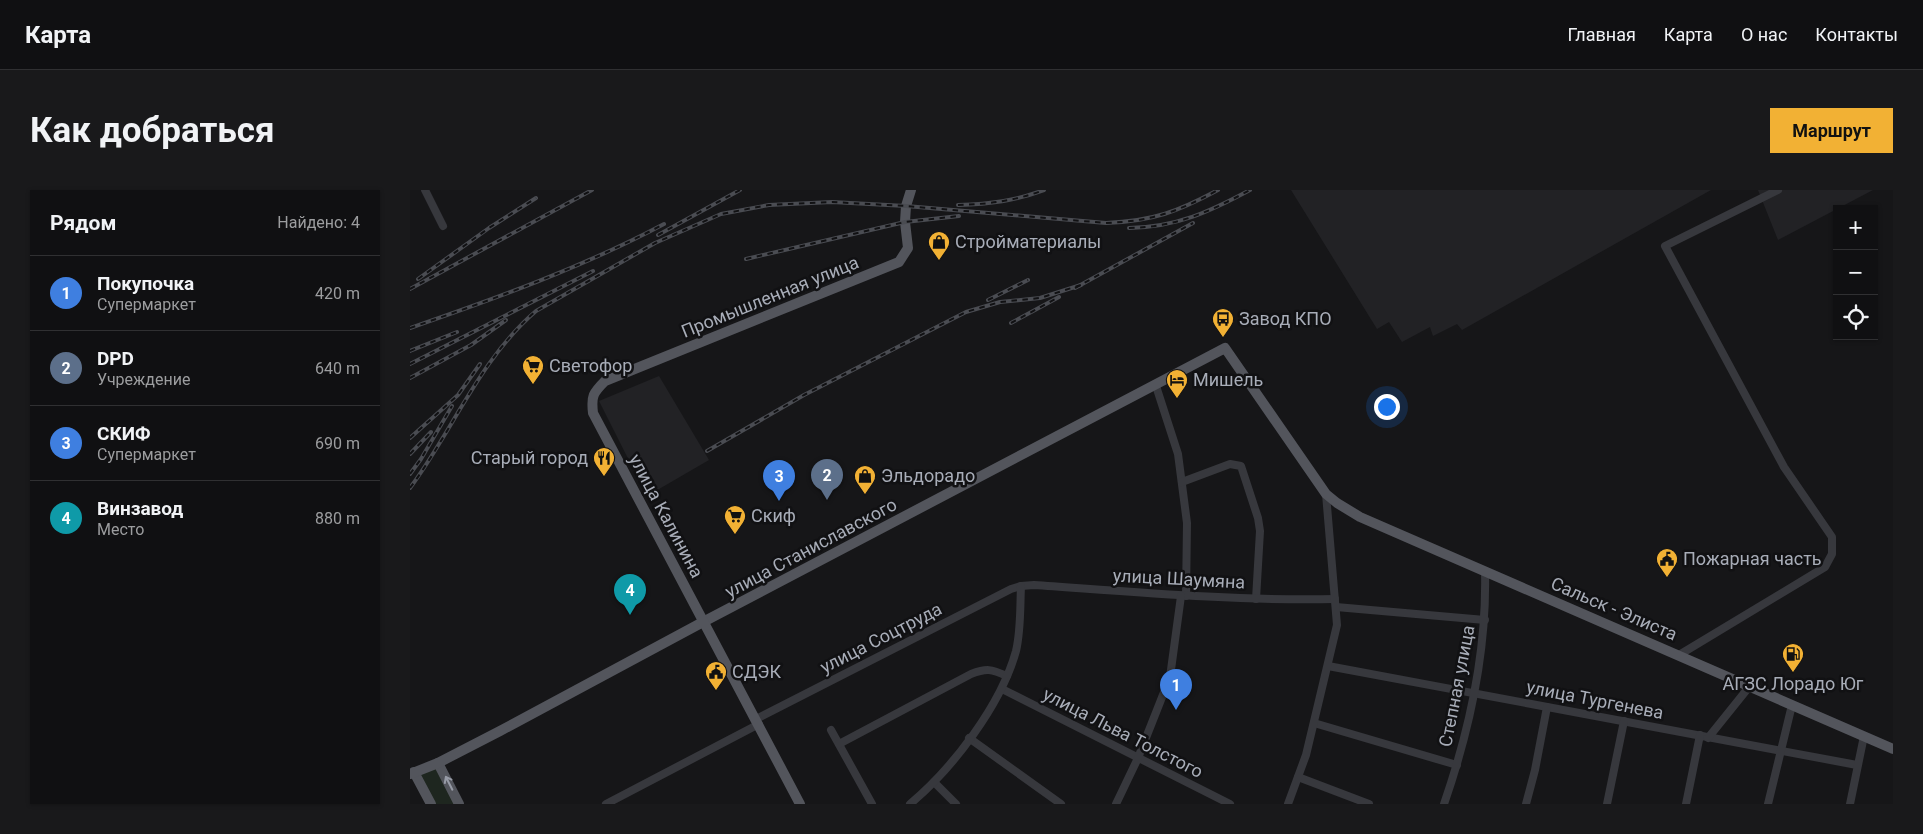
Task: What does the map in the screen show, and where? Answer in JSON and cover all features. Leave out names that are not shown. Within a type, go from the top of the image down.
[{"type":"main road","name":"Промышленная улица","points":[[591,400],[595,392],[605,381],[899,262],[908,248],[905,222],[906,206],[911,190]]},
{"type":"main road","name":"Сальск - Элиста","points":[[1225,348],[1326,494],[1360,517],[1893,749]]},
{"type":"main road","name":"улица Станиславского","points":[[412,773],[438,763],[1225,348]]},
{"type":"main road","name":"улица Калинина","points":[[591,400],[593,413],[800,804]]},
{"type":"main road","points":[[438,763],[459,804]]},
{"type":"main road","points":[[412,773],[431,804]]},
{"type":"street","points":[[425,190],[443,226]]},
{"type":"street","points":[[1680,655],[1825,567],[1832,554],[1832,537],[1784,467],[1664,246],[1778,190]]},
{"type":"street","points":[[1116,804],[1138,758],[1170,677],[1184,596],[1187,523],[1182,482],[1178,454],[1156,386]]},
{"type":"street","points":[[1182,482],[1230,464],[1241,466],[1258,518],[1260,531],[1256,599]]},
{"type":"street","points":[[1288,804],[1314,723],[1338,625],[1326,494]]},
{"type":"street","name":"Степная улица","points":[[1444,804],[1457,765],[1474,693],[1484,620],[1485,571]]},
{"type":"street","name":"улица Шаумяна","points":[[1021,586],[1034,584],[1184,596],[1256,599],[1335,599]]},
{"type":"street","points":[[910,804],[934,782],[969,738],[1002,689],[1016,650],[1020,620],[1021,586]]},
{"type":"street","name":"улица Соцтруда","points":[[606,804],[757,721],[1021,586]]},
{"type":"street","points":[[1336,608],[1484,620]]},
{"type":"street","name":"улица Тургенева","points":[[1328,666],[1857,765]]},
{"type":"street","points":[[839,744],[971,674],[986,669],[1007,676]]},
{"type":"street","points":[[1686,804],[1704,736],[1749,687]]},
{"type":"street","name":"улица Льва Толстого","points":[[1002,689],[1230,804]]},
{"type":"street","points":[[1768,804],[1792,705]]},
{"type":"street","points":[[1526,804],[1537,763],[1547,707]]},
{"type":"street","points":[[1607,804],[1624,721]]},
{"type":"street","points":[[1314,723],[1457,765]]},
{"type":"street","points":[[831,730],[872,804]]},
{"type":"street","points":[[1850,804],[1864,736]]},
{"type":"street","points":[[969,738],[1061,804]]},
{"type":"street","points":[[1298,776],[1368,804]]},
{"type":"street","points":[[934,782],[956,804]]},
{"type":"shaded area","name":"Завод КПО","points":[[1291,190],[1711,190],[1462,330],[1457,324],[1433,336],[1430,327],[1402,342],[1389,322],[1377,329]]},
{"type":"shaded area","points":[[1758,190],[1873,190],[1844,205],[1833,205],[1833,211],[1778,240]]},
{"type":"shaded area","points":[[659,376],[709,460],[647,496],[599,401]]},
{"type":"shaded area","points":[[438,763],[459,804],[431,804],[414,772]]},
{"type":"railway","points":[[410,289],[592,190]]},
{"type":"railway","points":[[658,235],[740,190]]},
{"type":"railway","points":[[958,205],[1002,201],[1044,190]]},
{"type":"railway","points":[[410,488],[483,373],[516,330],[536,311],[655,243],[721,214],[769,205],[832,202],[906,206],[1106,223],[1138,220],[1164,214],[1177,210],[1218,190]]},
{"type":"railway","points":[[1129,228],[1162,225],[1192,217],[1250,190]]},
{"type":"railway","points":[[418,279],[489,228],[536,198]]},
{"type":"railway","points":[[746,259],[905,222],[959,216]]},
{"type":"railway","points":[[1075,288],[1193,223]]},
{"type":"railway","points":[[410,328],[571,268],[664,224]]},
{"type":"railway","points":[[410,364],[593,271]]},
{"type":"railway","points":[[988,300],[1028,280]]},
{"type":"railway","points":[[707,451],[804,395],[966,312],[1000,302],[1040,298],[1081,285]]},
{"type":"railway","points":[[1011,323],[1059,297]]},
{"type":"railway","points":[[410,378],[471,345],[506,320]]},
{"type":"railway","points":[[410,351],[457,332]]},
{"type":"railway","points":[[410,438],[458,395],[480,364]]},
{"type":"railway","points":[[410,474],[452,406]]},
{"type":"railway","points":[[410,454],[431,432]]},
{"type":"place","name":"Стройматериалы","points":[[939,261]]},
{"type":"place","name":"Завод КПО","points":[[1223,338]]},
{"type":"place","name":"Светофор","points":[[533,385]]},
{"type":"place","name":"Мишель","points":[[1177,399]]},
{"type":"place","name":"Старый город","points":[[604,477]]},
{"type":"place","name":"Эльдорадо","points":[[865,495]]},
{"type":"place","name":"DPD","points":[[827,500]]},
{"type":"place","name":"СКИФ","points":[[779,501]]},
{"type":"place","name":"Скиф","points":[[735,535]]},
{"type":"place","name":"Пожарная часть","points":[[1667,578]]},
{"type":"place","name":"Винзавод","points":[[630,615]]},
{"type":"place","name":"АГЗС Лорадо Юг","points":[[1793,673]]},
{"type":"place","name":"СДЭК","points":[[716,691]]},
{"type":"place","name":"Покупочка","points":[[1176,710]]}]
